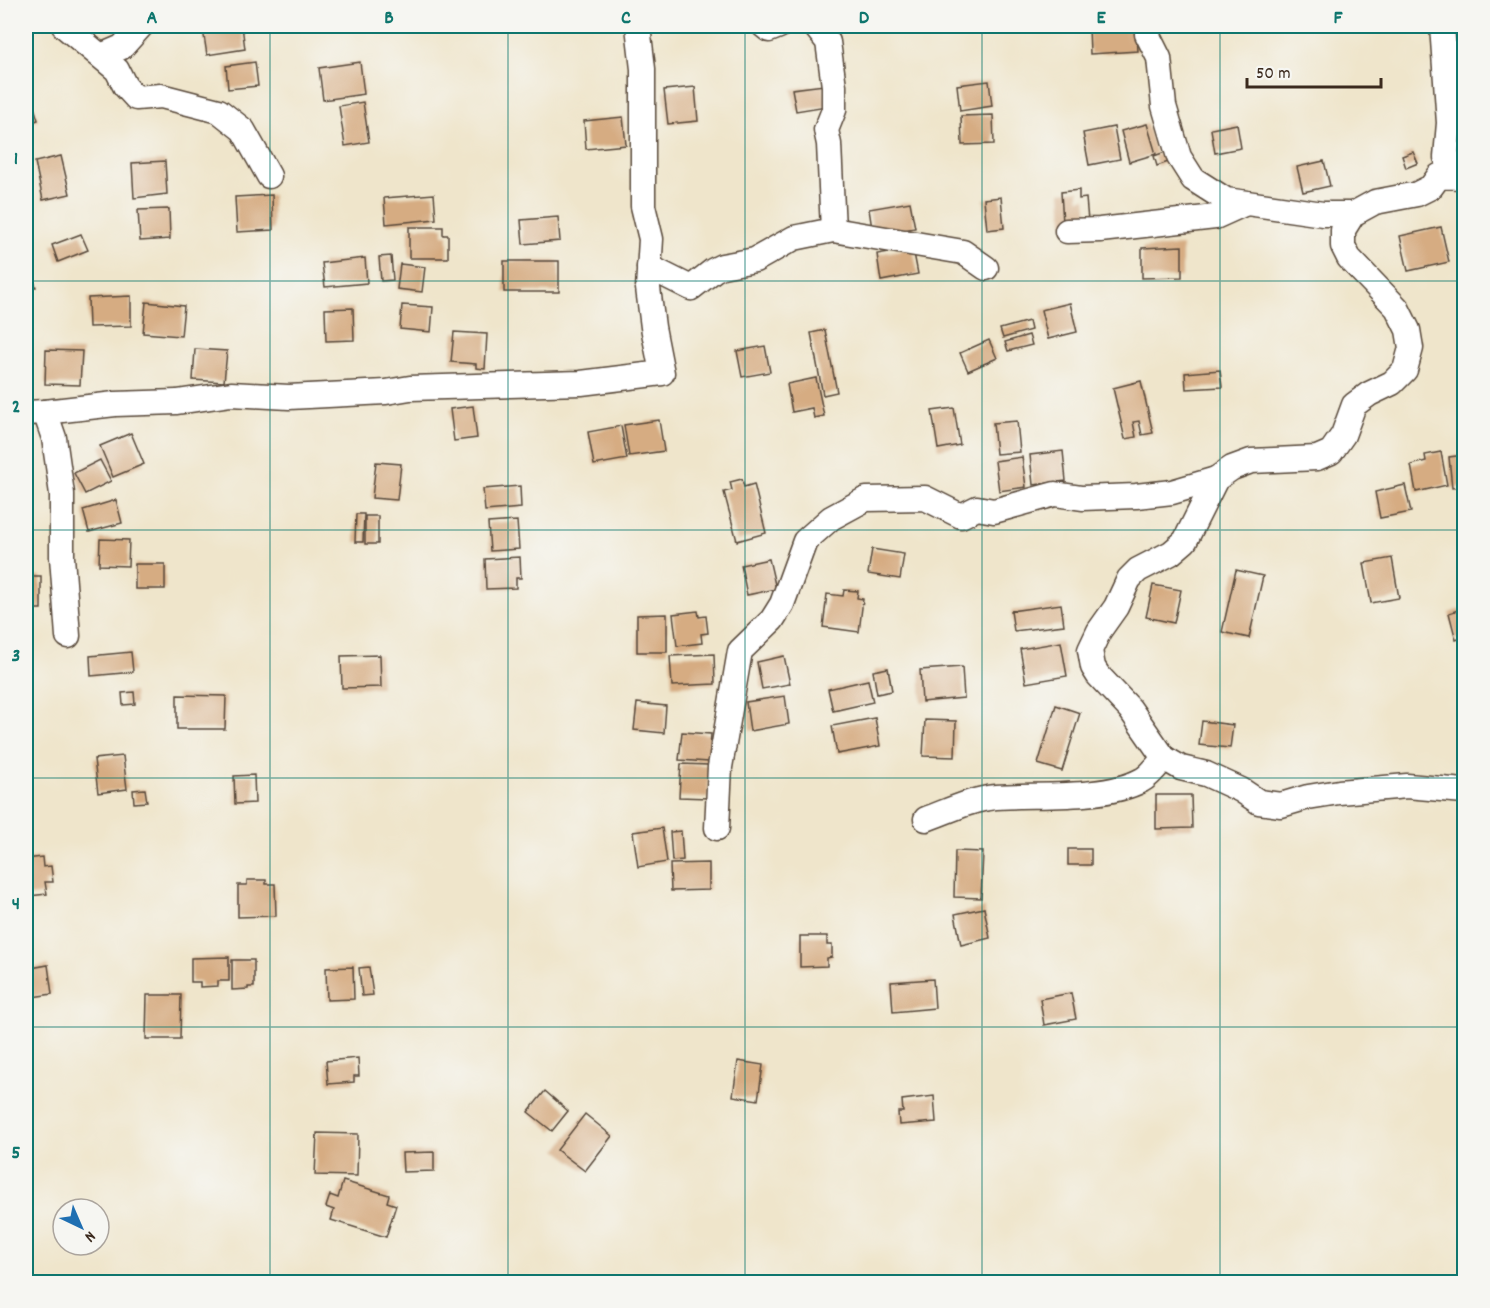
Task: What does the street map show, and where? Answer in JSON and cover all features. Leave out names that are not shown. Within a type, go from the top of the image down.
[{"type":"street","points":[[64,26],[117,70],[125,86],[136,98],[161,96],[219,111],[243,130],[269,176]]},
{"type":"street","points":[[101,56],[122,47],[141,26]]},
{"type":"street","points":[[35,412],[115,404],[177,402],[231,394],[289,397],[386,392],[410,388],[581,383],[662,373],[648,288],[651,239],[643,206],[643,69],[638,26]]},
{"type":"street","points":[[764,26],[769,30],[779,26]]},
{"type":"street","points":[[815,26],[828,42],[834,86],[834,110],[826,130],[829,144],[833,230]]},
{"type":"street","points":[[1442,26],[1449,123],[1446,157],[1464,175]]},
{"type":"street","points":[[1147,34],[1159,58],[1164,106],[1179,157],[1193,179],[1226,200],[1323,214],[1353,214],[1375,202],[1431,187],[1439,176],[1464,175]]},
{"type":"street","points":[[1067,231],[1100,230],[1215,217],[1246,203]]},
{"type":"street","points":[[717,828],[720,767],[740,651],[772,620],[782,604],[806,541],[831,518],[866,499],[925,498],[961,516],[977,508],[994,511],[1055,494],[1082,498],[1172,492],[1216,479],[1232,468],[1251,461],[1317,458],[1331,452],[1343,435],[1353,405],[1392,383],[1405,370],[1411,348],[1408,330],[1397,308],[1349,258],[1343,246],[1343,230],[1353,214]]},
{"type":"street","points":[[649,267],[691,288],[722,266],[755,260],[794,238],[833,230],[963,252],[986,268]]},
{"type":"street","points":[[35,412],[54,438],[62,494],[62,557],[68,636]]},
{"type":"street","points":[[1216,479],[1185,541],[1171,553],[1138,570],[1129,579],[1116,608],[1099,632],[1090,650],[1093,667],[1098,675],[1130,709],[1164,758],[1181,768],[1206,774],[1241,790],[1259,802],[1281,805],[1308,797],[1339,792],[1407,786],[1464,791]]},
{"type":"street","points":[[1172,492],[1199,510]]},
{"type":"street","points":[[926,819],[994,797],[1065,795],[1124,789],[1144,779],[1164,758]]},
{"type":"building","points":[[242,26],[245,49],[207,55],[203,29]]},
{"type":"building","points":[[1089,26],[1136,26],[1138,51],[1090,54]]},
{"type":"building","points":[[255,62],[258,86],[228,89],[226,66]]},
{"type":"building","points":[[360,62],[364,94],[323,100],[319,68]]},
{"type":"building","points":[[989,81],[992,106],[960,111],[957,85]]},
{"type":"building","points":[[824,85],[827,106],[796,111],[792,89]]},
{"type":"building","points":[[695,87],[698,121],[668,124],[664,90]]},
{"type":"building","points":[[363,102],[369,142],[345,146],[339,106]]},
{"type":"building","points":[[34,107],[38,120],[26,124],[26,110]]},
{"type":"building","points":[[993,115],[994,144],[962,145],[961,116]]},
{"type":"building","points":[[623,117],[626,145],[586,149],[584,121]]},
{"type":"building","points":[[1147,124],[1156,154],[1129,162],[1121,131]]},
{"type":"building","points":[[1237,124],[1241,148],[1215,153],[1211,129]]},
{"type":"building","points":[[1114,127],[1120,159],[1089,165],[1083,133]]},
{"type":"building","points":[[1168,151],[1171,161],[1157,166],[1154,156]]},
{"type":"building","points":[[1413,152],[1418,163],[1406,168],[1402,156]]},
{"type":"building","points":[[61,156],[70,194],[43,200],[35,162]]},
{"type":"building","points":[[165,161],[167,194],[134,198],[132,163]]},
{"type":"building","points":[[1324,161],[1330,186],[1303,192],[1297,167]]},
{"type":"building","points":[[1079,190],[1079,199],[1086,198],[1088,221],[1063,223],[1061,192]]},
{"type":"building","points":[[434,194],[436,219],[386,224],[384,198]]},
{"type":"building","points":[[272,195],[273,230],[237,232],[235,197]]},
{"type":"building","points":[[1001,197],[1004,228],[987,230],[984,199]]},
{"type":"building","points":[[910,202],[915,228],[873,235],[869,209]]},
{"type":"building","points":[[169,209],[170,239],[140,241],[138,210]]},
{"type":"building","points":[[558,217],[560,241],[523,244],[521,220]]},
{"type":"building","points":[[409,227],[443,227],[443,235],[448,235],[448,258],[409,258]]},
{"type":"building","points":[[1441,227],[1449,262],[1408,271],[1400,236]]},
{"type":"building","points":[[81,234],[88,250],[58,262],[52,245]]},
{"type":"building","points":[[1182,246],[1182,277],[1142,278],[1142,248]]},
{"type":"building","points":[[913,248],[918,274],[881,281],[877,254]]},
{"type":"building","points":[[26,255],[36,287],[26,290]]},
{"type":"building","points":[[391,256],[393,280],[381,281],[379,257]]},
{"type":"building","points":[[365,258],[367,283],[325,287],[322,263]]},
{"type":"building","points":[[504,261],[559,261],[559,292],[504,292]]},
{"type":"building","points":[[400,264],[425,267],[422,292],[397,289]]},
{"type":"building","points":[[131,296],[131,326],[89,327],[88,298]]},
{"type":"building","points":[[146,302],[184,306],[181,336],[143,333]]},
{"type":"building","points":[[1070,303],[1077,332],[1048,339],[1041,310]]},
{"type":"building","points":[[402,305],[433,307],[431,332],[400,329]]},
{"type":"building","points":[[353,308],[354,340],[326,341],[325,309]]},
{"type":"building","points":[[1029,321],[1031,330],[1003,338],[1000,329]]},
{"type":"building","points":[[825,330],[837,392],[823,395],[811,333]]},
{"type":"building","points":[[454,332],[487,334],[485,369],[476,368],[476,364],[451,362]]},
{"type":"building","points":[[1029,335],[1032,345],[1008,351],[1005,342]]},
{"type":"building","points":[[989,340],[997,358],[968,371],[960,353]]},
{"type":"building","points":[[765,346],[770,372],[742,377],[737,351]]},
{"type":"building","points":[[195,349],[227,351],[224,382],[193,380]]},
{"type":"building","points":[[46,350],[82,351],[80,385],[45,384]]},
{"type":"building","points":[[1220,370],[1222,387],[1186,389],[1185,373]]},
{"type":"building","points":[[816,378],[824,416],[814,418],[812,408],[792,412],[787,384]]},
{"type":"building","points":[[1141,381],[1153,433],[1142,435],[1139,421],[1133,422],[1136,437],[1125,439],[1113,388]]},
{"type":"building","points":[[473,406],[477,438],[454,441],[450,409]]},
{"type":"building","points":[[954,408],[960,445],[938,449],[932,411]]},
{"type":"building","points":[[659,420],[664,451],[629,456],[624,425]]},
{"type":"building","points":[[1017,421],[1020,452],[996,454],[993,423]]},
{"type":"building","points":[[621,426],[627,459],[594,465],[588,432]]},
{"type":"building","points":[[131,433],[144,464],[113,477],[100,446]]},
{"type":"building","points":[[1063,451],[1066,481],[1033,485],[1030,455]]},
{"type":"building","points":[[1441,452],[1447,485],[1416,492],[1411,465],[1426,461],[1425,455]]},
{"type":"building","points":[[1464,455],[1464,487],[1452,488],[1449,457]]},
{"type":"building","points":[[1022,457],[1026,487],[999,491],[995,461]]},
{"type":"building","points":[[100,460],[111,481],[85,494],[74,473]]},
{"type":"building","points":[[376,462],[401,464],[397,500],[372,498]]},
{"type":"building","points":[[742,479],[744,487],[754,484],[766,533],[737,541],[724,492],[732,490],[730,482]]},
{"type":"building","points":[[1405,485],[1411,512],[1380,518],[1375,492]]},
{"type":"building","points":[[520,486],[521,508],[485,511],[483,489]]},
{"type":"building","points":[[116,500],[122,523],[89,532],[83,510]]},
{"type":"building","points":[[356,514],[364,514],[363,542],[355,542]]},
{"type":"building","points":[[365,516],[378,516],[378,544],[365,544]]},
{"type":"building","points":[[517,521],[519,549],[490,551],[488,523]]},
{"type":"building","points":[[100,539],[129,540],[128,566],[99,565]]},
{"type":"building","points":[[872,549],[904,554],[900,579],[868,574]]},
{"type":"building","points":[[520,557],[521,578],[516,578],[516,588],[486,589],[485,559]]},
{"type":"building","points":[[1392,558],[1399,598],[1371,603],[1364,563]]},
{"type":"building","points":[[769,559],[776,589],[747,595],[741,565]]},
{"type":"building","points":[[135,564],[165,564],[165,589],[135,589]]},
{"type":"building","points":[[1236,570],[1263,576],[1249,638],[1222,632]]},
{"type":"building","points":[[26,576],[41,576],[41,609],[26,609]]},
{"type":"building","points":[[1153,585],[1181,590],[1174,623],[1146,617]]},
{"type":"building","points":[[844,590],[858,591],[857,598],[863,599],[859,632],[823,627],[827,594],[843,596]]},
{"type":"building","points":[[1061,604],[1064,625],[1014,631],[1011,611]]},
{"type":"building","points":[[1464,608],[1464,637],[1456,640],[1449,613]]},
{"type":"building","points":[[698,611],[699,617],[706,616],[708,633],[701,634],[702,643],[677,646],[673,614]]},
{"type":"building","points":[[667,614],[667,652],[637,652],[637,615]]},
{"type":"building","points":[[1061,642],[1067,676],[1026,683],[1020,649]]},
{"type":"building","points":[[131,652],[133,672],[91,676],[90,656]]},
{"type":"building","points":[[714,654],[715,684],[672,686],[670,656]]},
{"type":"building","points":[[380,655],[381,687],[342,688],[341,656]]},
{"type":"building","points":[[784,656],[790,684],[762,689],[757,662]]},
{"type":"building","points":[[962,667],[964,698],[922,702],[920,670]]},
{"type":"building","points":[[888,668],[892,691],[877,694],[873,671]]},
{"type":"building","points":[[868,680],[873,702],[833,711],[828,689]]},
{"type":"building","points":[[134,692],[135,704],[123,705],[122,693]]},
{"type":"building","points":[[177,695],[226,696],[225,729],[177,729]]},
{"type":"building","points":[[785,696],[789,724],[750,731],[746,702]]},
{"type":"building","points":[[637,703],[666,706],[664,733],[634,730]]},
{"type":"building","points":[[1056,705],[1080,713],[1062,771],[1038,764]]},
{"type":"building","points":[[875,718],[880,746],[837,754],[832,726]]},
{"type":"building","points":[[925,720],[956,721],[955,757],[923,756]]},
{"type":"building","points":[[1202,721],[1233,725],[1230,748],[1199,745]]},
{"type":"building","points":[[682,732],[711,734],[709,762],[679,760]]},
{"type":"building","points":[[123,756],[127,789],[98,793],[94,759]]},
{"type":"building","points":[[681,764],[709,765],[708,798],[679,797]]},
{"type":"building","points":[[254,775],[255,803],[235,804],[234,776]]},
{"type":"building","points":[[145,789],[147,802],[134,803],[133,790]]},
{"type":"building","points":[[1156,795],[1191,795],[1192,828],[1156,829]]},
{"type":"building","points":[[662,828],[667,862],[638,867],[633,832]]},
{"type":"building","points":[[681,831],[683,860],[672,861],[670,832]]},
{"type":"building","points":[[1068,849],[1091,849],[1091,865],[1068,865]]},
{"type":"building","points":[[955,851],[983,852],[981,898],[954,897]]},
{"type":"building","points":[[42,857],[43,867],[51,866],[53,882],[45,882],[47,894],[29,896],[29,893],[26,894],[26,859]]},
{"type":"building","points":[[709,863],[709,890],[671,891],[670,864]]},
{"type":"building","points":[[247,880],[266,880],[266,884],[275,884],[276,916],[238,917],[238,885],[247,885]]},
{"type":"building","points":[[984,908],[990,938],[961,945],[955,914]]},
{"type":"building","points":[[800,936],[827,936],[827,945],[832,945],[832,957],[827,958],[827,966],[800,967]]},
{"type":"building","points":[[229,957],[229,981],[218,981],[218,986],[200,987],[200,982],[191,982],[191,958]]},
{"type":"building","points":[[232,960],[254,960],[254,987],[232,990]]},
{"type":"building","points":[[48,965],[52,994],[26,998],[26,969]]},
{"type":"building","points":[[353,967],[354,999],[327,1000],[326,968]]},
{"type":"building","points":[[369,967],[373,995],[362,996],[359,968]]},
{"type":"building","points":[[933,979],[935,1008],[893,1012],[891,982]]},
{"type":"building","points":[[1071,993],[1076,1019],[1044,1025],[1040,999]]},
{"type":"building","points":[[147,995],[181,995],[180,1039],[146,1039]]},
{"type":"building","points":[[358,1058],[359,1076],[354,1076],[354,1082],[328,1084],[326,1061]]},
{"type":"building","points":[[738,1061],[763,1065],[758,1100],[733,1096]]},
{"type":"building","points":[[545,1091],[568,1111],[552,1131],[528,1112]]},
{"type":"building","points":[[934,1096],[936,1122],[899,1125],[898,1112],[903,1112],[902,1100]]},
{"type":"building","points":[[585,1114],[612,1136],[585,1171],[557,1150]]},
{"type":"building","points":[[317,1133],[358,1134],[357,1176],[315,1175]]},
{"type":"building","points":[[434,1152],[434,1171],[403,1172],[402,1153]]},
{"type":"building","points":[[343,1181],[389,1195],[387,1202],[396,1205],[386,1237],[331,1220],[334,1210],[326,1207],[330,1195],[338,1198]]}]
